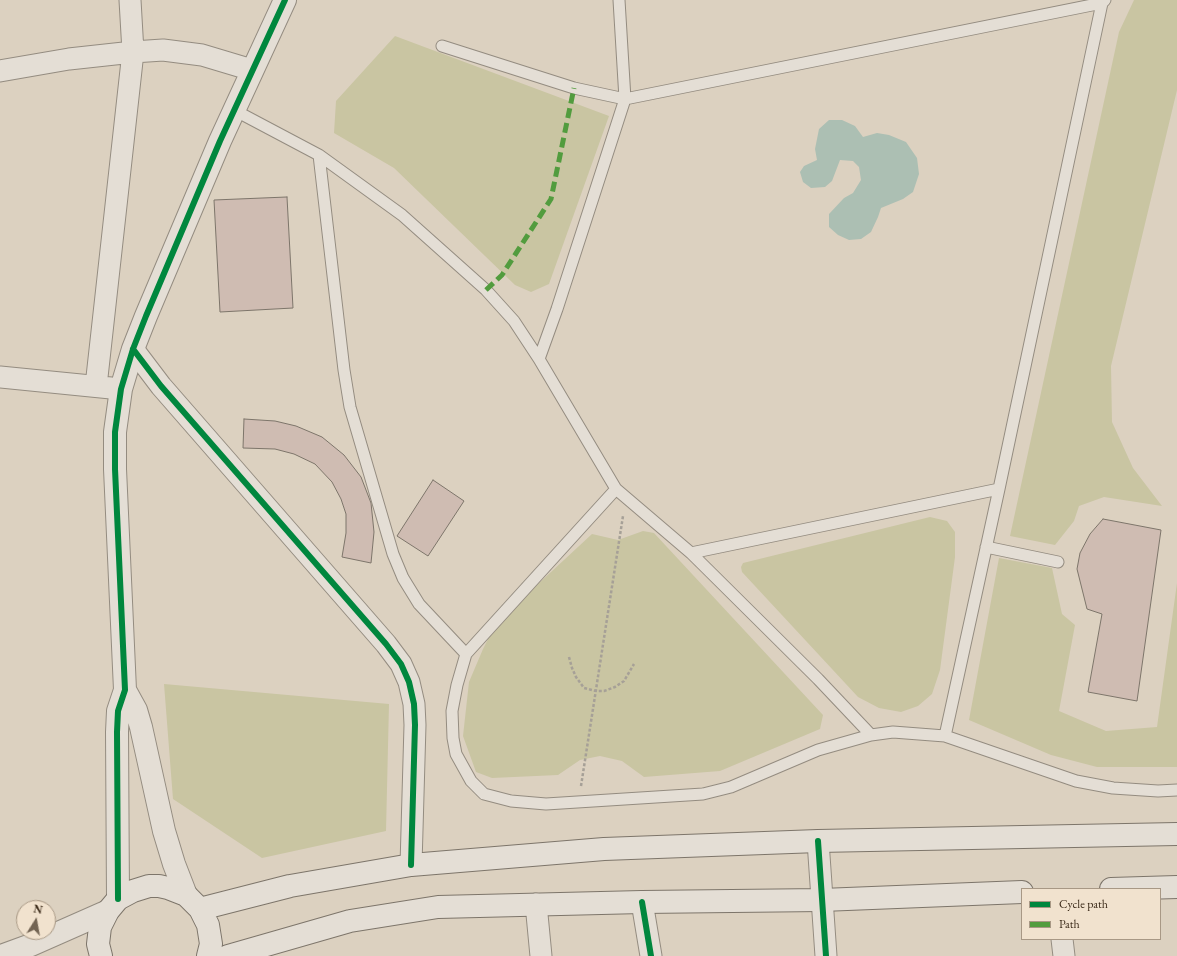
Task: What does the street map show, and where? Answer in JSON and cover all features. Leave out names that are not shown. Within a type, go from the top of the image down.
[{"type":"main road","points":[[101,956],[98,944],[100,927],[113,905],[118,710],[125,690],[115,469],[115,432],[121,389],[132,349],[234,110],[285,0]]},
{"type":"main road","points":[[125,690],[136,710],[141,727],[164,831],[174,864],[193,902],[208,925],[211,944],[208,956]]},
{"type":"main road","points":[[1,956],[31,945],[113,905],[133,891],[149,886],[168,888],[193,902],[411,865],[604,849],[818,841],[1177,834]]},
{"type":"main road","points":[[1133,888],[1177,886]]},
{"type":"main road","points":[[228,956],[279,949],[350,921],[438,907],[642,902],[822,900],[1021,892]]},
{"type":"street","points":[[96,386],[133,52],[130,0]]},
{"type":"street","points":[[0,71],[69,59],[163,50],[183,51],[202,55],[252,70]]},
{"type":"street","points":[[132,349],[161,386],[386,644],[401,664],[409,682],[414,704],[415,725],[411,865]]},
{"type":"street","points":[[0,377],[121,389]]},
{"type":"street","points":[[818,841],[826,956]]},
{"type":"street","points":[[642,902],[651,956]]},
{"type":"street","points":[[536,904],[541,956]]},
{"type":"street","points":[[1062,940],[1064,956]]},
{"type":"lane","points":[[539,359],[557,309],[625,99],[619,0]]},
{"type":"lane","points":[[442,46],[574,88],[625,99],[1104,1],[1000,489],[945,736]]},
{"type":"lane","points":[[234,110],[319,155],[402,216],[486,290],[514,321],[539,359],[616,489],[691,553],[818,679],[871,735]]},
{"type":"lane","points":[[319,155],[344,370],[350,407],[393,554],[403,578],[419,604],[466,654]]},
{"type":"lane","points":[[616,489],[466,654],[457,685],[452,712],[453,738],[456,754],[471,781],[484,794],[510,802],[546,804],[703,794],[731,787],[818,750],[871,735],[893,732],[945,736],[1076,781],[1113,788],[1158,791],[1177,790]]},
{"type":"lane","points":[[691,553],[1000,489]]},
{"type":"lane","points":[[986,547],[1058,562]]},
{"type":"path","points":[[579,802],[626,498]]},
{"type":"path","points":[[570,657],[572,668],[584,688],[596,691],[604,691],[615,687],[624,681],[634,664]]},
{"type":"shaded area","points":[[1134,0],[1177,0],[1177,90],[1111,366],[1112,422],[1133,468],[1162,506],[1104,497],[1079,506],[1074,521],[1055,545],[1010,536],[1119,32]]},
{"type":"shaded area","points":[[395,36],[609,116],[549,284],[531,292],[515,285],[394,168],[334,133],[336,101]]},
{"type":"shaded area","points":[[829,120],[842,120],[855,126],[863,137],[877,133],[889,135],[906,142],[917,158],[919,174],[913,192],[903,199],[881,208],[871,232],[861,239],[849,240],[838,235],[829,227],[829,214],[844,198],[853,193],[861,180],[859,167],[853,161],[840,160],[832,181],[825,187],[811,188],[803,182],[800,172],[804,166],[817,160],[815,149],[819,129]]},
{"type":"shaded area","points":[[930,517],[947,521],[955,532],[955,557],[940,670],[932,694],[918,706],[901,712],[879,708],[858,697],[742,572],[741,567],[743,563]]},
{"type":"shaded area","points":[[643,531],[654,533],[823,715],[820,729],[720,771],[644,777],[622,761],[600,756],[580,760],[558,775],[492,778],[476,772],[463,736],[469,682],[496,623],[592,534],[618,540]]},
{"type":"shaded area","points":[[999,558],[1052,568],[1062,614],[1075,625],[1059,711],[1106,731],[1157,727],[1177,583],[1177,767],[1097,767],[1051,755],[969,720]]},
{"type":"shaded area","points":[[164,684],[389,704],[386,831],[262,858],[173,799]]},
{"type":"building","points":[[287,197],[293,308],[220,312],[214,200]]},
{"type":"building","points":[[244,419],[275,421],[296,426],[322,437],[344,455],[361,477],[371,503],[374,532],[371,563],[342,557],[346,533],[346,514],[341,499],[332,482],[315,464],[294,454],[275,449],[243,448]]},
{"type":"building","points":[[433,480],[464,501],[428,556],[397,536]]},
{"type":"building","points":[[1103,519],[1161,530],[1137,701],[1088,692],[1102,614],[1087,609],[1077,569],[1080,553],[1090,534]]},
{"type":"marked path","points":[[486,290],[502,275],[551,199],[574,88]]},
{"type":"cycle path","points":[[118,899],[117,732],[118,711],[125,690],[115,469],[115,432],[121,389],[133,349],[146,316],[220,141],[285,0]]},
{"type":"cycle path","points":[[133,349],[161,386],[386,644],[401,664],[409,682],[414,704],[415,725],[411,865]]},
{"type":"cycle path","points":[[818,841],[826,956]]},
{"type":"cycle path","points":[[642,902],[651,956]]}]
